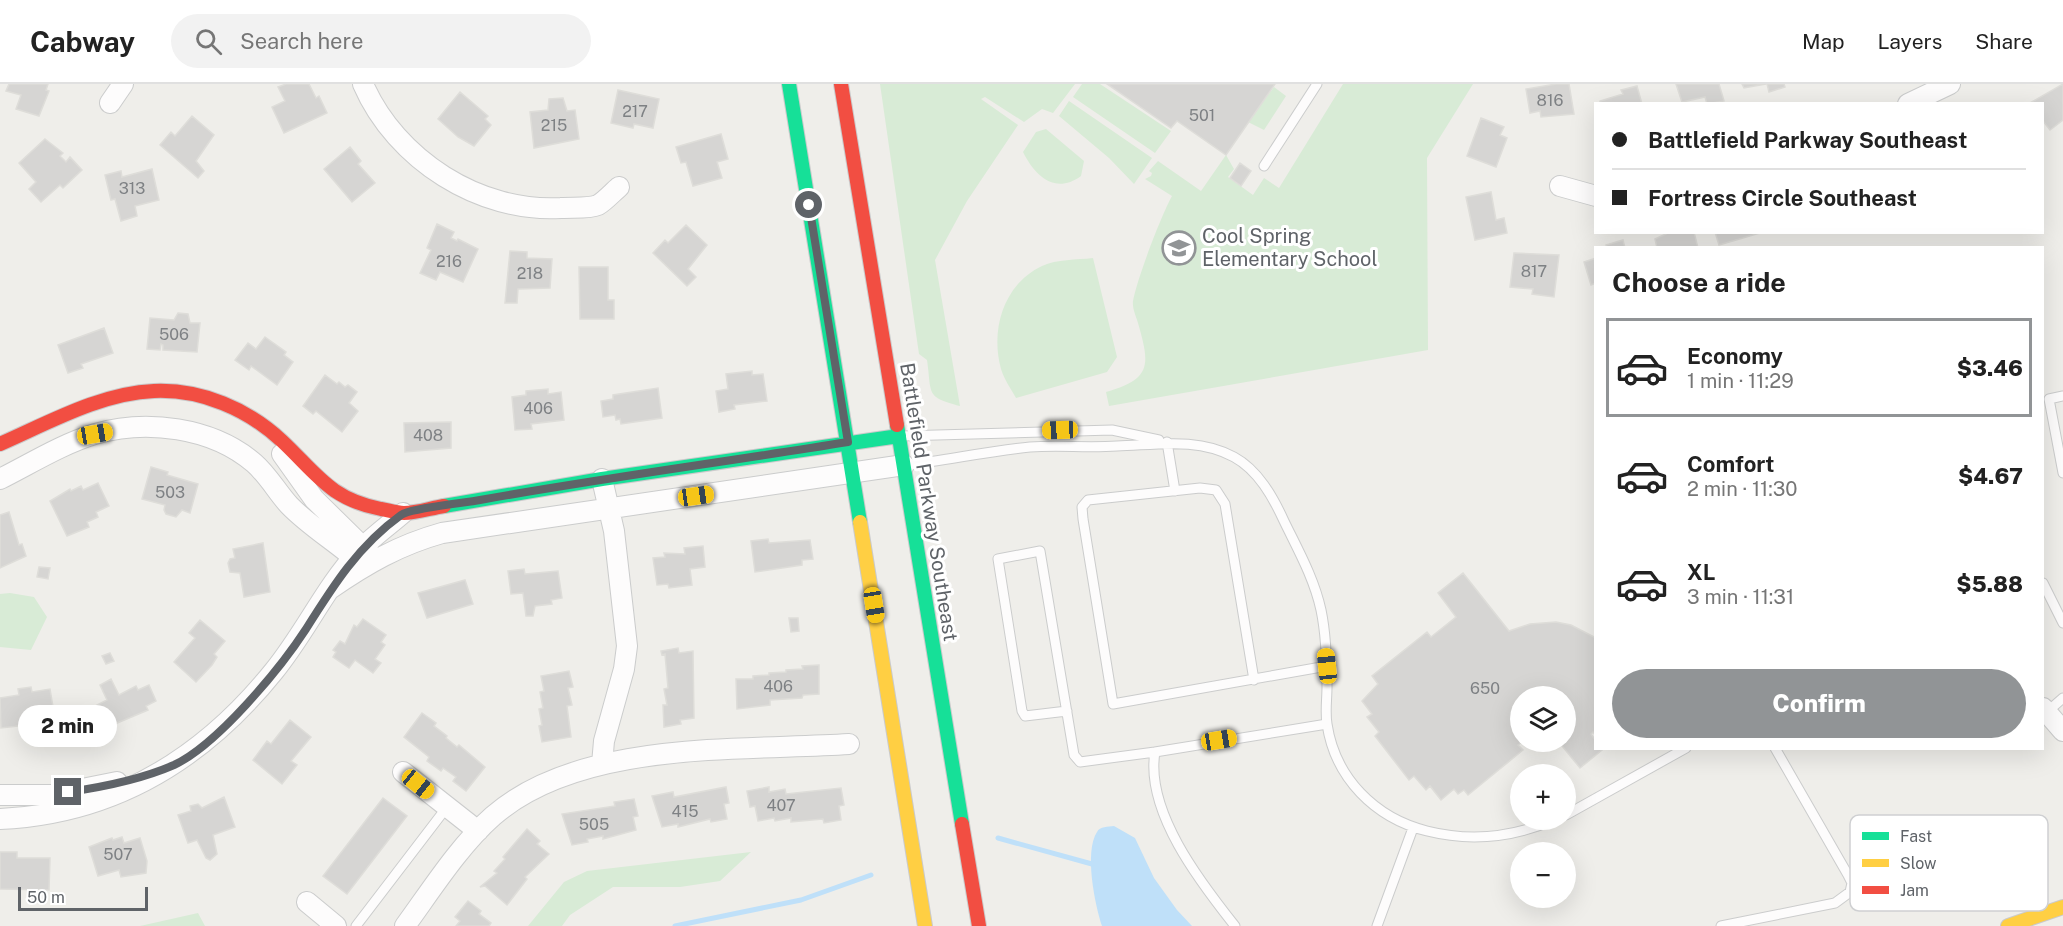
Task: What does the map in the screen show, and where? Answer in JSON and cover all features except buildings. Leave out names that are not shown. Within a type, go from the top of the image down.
[{"type":"main road","points":[[789,84],[848,442],[920,925]]},
{"type":"main road","name":"Battlefield Parkway Southeast","points":[[842,84],[979,926]]},
{"type":"main road","points":[[0,444],[94,404],[153,391],[189,392],[211,398],[254,419],[282,441],[311,473],[339,495],[366,506],[403,513],[602,479],[899,436]]},
{"type":"main road","points":[[2008,926],[2063,907]]},
{"type":"street","points":[[110,103],[123,84]]},
{"type":"street","points":[[363,84],[381,116],[400,140],[424,162],[451,181],[480,195],[508,204],[539,209],[597,206],[619,187]]},
{"type":"street","points":[[1912,102],[1950,84]]},
{"type":"street","points":[[1560,186],[1594,195]]},
{"type":"street","points":[[254,419],[277,445],[296,478],[364,557]]},
{"type":"street","points":[[0,479],[95,434],[138,428],[188,430],[223,443],[254,463],[290,506],[364,557]]},
{"type":"street","points":[[364,557],[442,533],[904,465]]},
{"type":"street","points":[[602,479],[609,509],[627,646],[624,669],[604,741],[602,764]]},
{"type":"street","points":[[0,819],[36,818],[130,789],[174,765],[213,736],[274,672],[305,630],[330,588],[364,557],[403,513]]},
{"type":"street","points":[[2045,710],[2063,730]]},
{"type":"street","points":[[405,926],[478,831],[509,804],[567,774],[602,764],[650,756],[849,744]]},
{"type":"street","points":[[0,795],[52,795],[84,790],[174,765]]},
{"type":"street","points":[[403,772],[478,831]]},
{"type":"street","points":[[307,902],[336,926]]},
{"type":"lane","points":[[1264,166],[1317,84]]},
{"type":"lane","points":[[2063,396],[2046,400],[2063,472]]},
{"type":"lane","points":[[899,436],[1112,430],[1167,442],[1202,446],[1234,457],[1263,482],[1311,576],[1321,610],[1327,666],[1327,724],[1340,765],[1360,796],[1388,816],[1413,828],[1442,835],[1479,838],[1527,830]]},
{"type":"lane","points":[[904,465],[1034,447],[1118,446],[1167,442]]},
{"type":"lane","points":[[1167,442],[1175,491]]},
{"type":"lane","points":[[1254,680],[1225,504],[1216,490],[1200,488],[1088,500],[1082,507],[1113,704],[1254,680],[1327,666]]},
{"type":"lane","points":[[1067,711],[1033,717],[1025,716],[1022,711],[998,559],[1040,551],[1067,711],[1074,755],[1080,762],[1327,724]]},
{"type":"lane","points":[[2044,585],[2063,623]]},
{"type":"lane","points":[[2045,710],[2063,698]]},
{"type":"lane","points":[[1576,809],[1682,750]]},
{"type":"lane","points":[[1776,750],[1850,880]]},
{"type":"lane","points":[[1155,752],[1152,770],[1172,836],[1205,888],[1235,926]]},
{"type":"lane","points":[[357,926],[447,807]]},
{"type":"lane","points":[[1377,926],[1413,828]]},
{"type":"lane","points":[[1721,926],[1835,903],[1850,892]]},
{"type":"green space","points":[[880,84],[1075,84],[1053,113],[1042,109],[1024,122],[985,97],[981,99],[1018,125],[967,201],[935,260],[960,406],[935,396],[930,387],[927,360],[919,354]]},
{"type":"green space","points":[[1082,84],[1100,84],[1171,131],[1155,153],[1073,97]]},
{"type":"green space","points":[[1343,84],[1473,84],[1427,158],[1428,350],[1109,406],[1106,392],[1132,382],[1140,376],[1144,368],[1145,350],[1133,301],[1150,248],[1172,196],[1145,179],[1151,176],[1152,173],[1149,171],[1158,161],[1201,191],[1226,155],[1234,169],[1228,177],[1253,195],[1264,178],[1279,188]]},
{"type":"green space","points":[[1274,87],[1286,96],[1264,130],[1248,122]]},
{"type":"green space","points":[[1069,101],[1152,158],[1134,184],[1109,158],[1059,116]]},
{"type":"green space","points":[[1046,129],[1084,161],[1081,176],[1063,184],[1054,183],[1033,169],[1023,152],[1036,132]]},
{"type":"green space","points":[[1093,258],[1117,357],[1107,372],[1016,398],[1002,373],[998,354],[999,324],[1009,296],[1029,274],[1042,266],[1060,261]]},
{"type":"green space","points":[[10,593],[34,597],[47,617],[31,650],[0,647],[0,594]]},
{"type":"green space","points":[[751,852],[720,881],[680,887],[613,887],[570,915],[562,926],[528,926],[564,882],[587,871]]},
{"type":"green space","points":[[198,913],[205,926],[140,926]]},
{"type":"water","points":[[1114,826],[1135,838],[1154,878],[1177,910],[1192,926],[1102,926],[1092,879],[1091,852],[1098,830]]},
{"type":"waterway","points":[[998,838],[1092,864]]},
{"type":"waterway","points":[[675,926],[801,900],[871,875]]},
{"type":"traffic: fast","points":[[789,84],[860,522]]},
{"type":"traffic: fast","points":[[897,425],[962,824]]},
{"type":"traffic: fast","points":[[444,506],[602,479],[899,436]]},
{"type":"traffic: slow","points":[[860,522],[925,926]]},
{"type":"traffic: slow","points":[[2008,926],[2063,907]]},
{"type":"traffic: jam","points":[[841,84],[897,425]]},
{"type":"traffic: jam","points":[[0,444],[75,410],[114,397],[154,391],[189,393],[223,403],[254,419],[282,441],[326,484],[349,499],[364,505],[401,513],[444,506]]},
{"type":"traffic: jam","points":[[962,824],[979,926]]},
{"type":"place","name":"Cool Spring Elementary School","points":[[1179,248]]},
{"type":"route","points":[[68,792],[122,781],[174,765],[213,736],[274,672],[305,630],[330,588],[359,551],[403,513],[602,479],[848,442],[809,205]]}]
